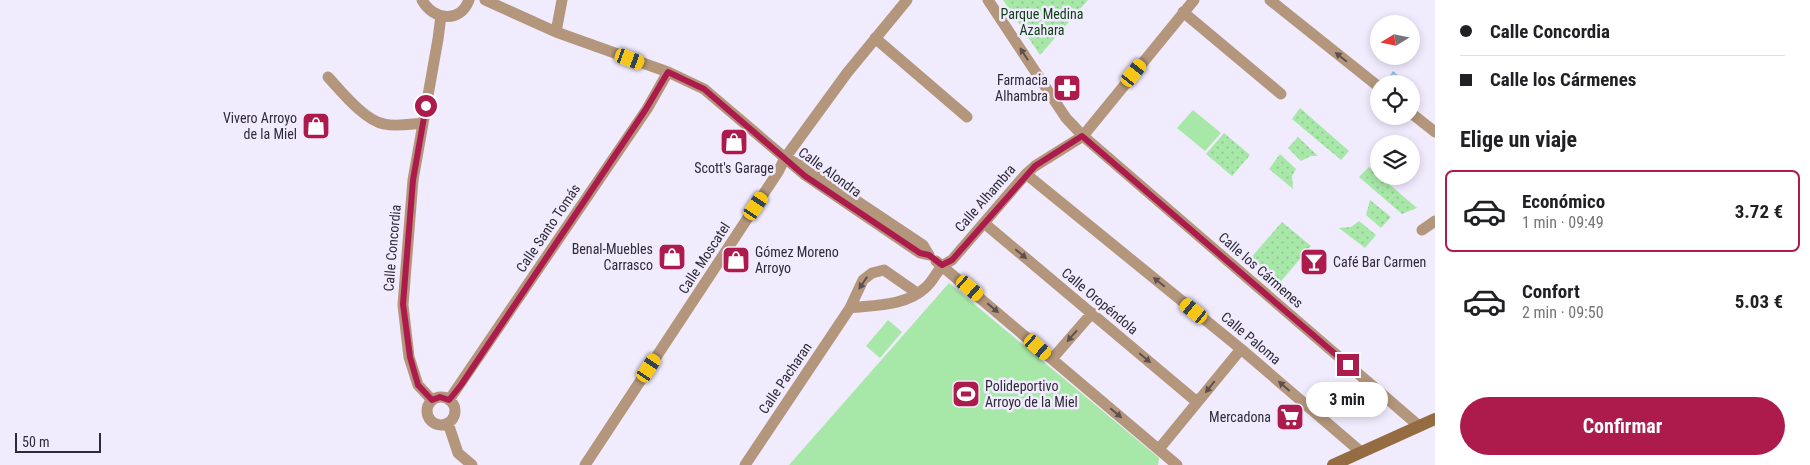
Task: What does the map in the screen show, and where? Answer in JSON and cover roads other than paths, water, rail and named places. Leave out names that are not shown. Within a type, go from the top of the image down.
[{"type":"street","points":[[422,0],[433,13],[441,16],[455,15],[462,10],[469,0]]},
{"type":"street","name":"Calle Alondra","points":[[485,0],[556,32],[668,72],[704,89],[805,176],[920,253],[929,255],[942,265],[1177,465]]},
{"type":"street","points":[[556,32],[562,0]]},
{"type":"street","name":"Calle Moscatel","points":[[585,465],[778,172],[785,158],[847,73],[907,0]]},
{"type":"street","name":"Calle los Cármenes","points":[[988,0],[1066,118],[1082,136],[1419,426]]},
{"type":"street","name":"Calle Alhambra","points":[[942,265],[952,260],[1026,174],[1035,166],[1082,136],[1194,0]]},
{"type":"street","points":[[1270,0],[1370,80]]},
{"type":"street","points":[[1183,12],[1281,94]]},
{"type":"street","name":"Calle Concordia","points":[[432,400],[418,385],[410,357],[403,304],[413,180],[441,16]]},
{"type":"street","points":[[875,38],[967,117]]},
{"type":"street","name":"Calle Santo Tomás","points":[[449,400],[646,109],[668,72]]},
{"type":"street","points":[[328,77],[369,118],[382,124],[423,123]]},
{"type":"street","points":[[1420,120],[1435,132]]},
{"type":"street","name":"Calle Paloma","points":[[1026,174],[1241,349],[1361,452]]},
{"type":"street","points":[[1422,230],[1435,221]]},
{"type":"street","name":"Calle Oropéndola","points":[[984,223],[1197,402]]},
{"type":"street","points":[[850,308],[904,300],[926,288],[942,265]]},
{"type":"street","name":"Calle Pacharan","points":[[746,465],[850,308],[863,280],[872,273],[884,270],[917,293]]},
{"type":"street","points":[[1052,359],[1092,313]]},
{"type":"street","points":[[1159,449],[1241,349]]},
{"type":"street","points":[[440,397],[449,400],[455,412],[448,423],[439,425],[431,421],[427,408],[432,400],[440,397]]},
{"type":"street","points":[[1333,465],[1435,418]]},
{"type":"street","points":[[448,423],[458,453],[472,465]]},
{"type":"place","name":"Farmacia Alhambra","points":[[1067,88]]},
{"type":"place","name":"Vivero Arroyo de la Miel","points":[[316,126]]},
{"type":"place","name":"Scott's Garage","points":[[734,142]]},
{"type":"place","name":"Benal-Muebles Carrasco","points":[[672,257]]},
{"type":"place","name":"Gómez Moreno Arroyo","points":[[736,260]]},
{"type":"place","name":"Café Bar Carmen","points":[[1314,262]]},
{"type":"place","name":"Polideportivo Arroyo de la Miel","points":[[966,394]]},
{"type":"place","name":"Mercadona","points":[[1290,417]]},
{"type":"park label","name":"Parque Medina Azahara","points":[[1042,22]]}]
